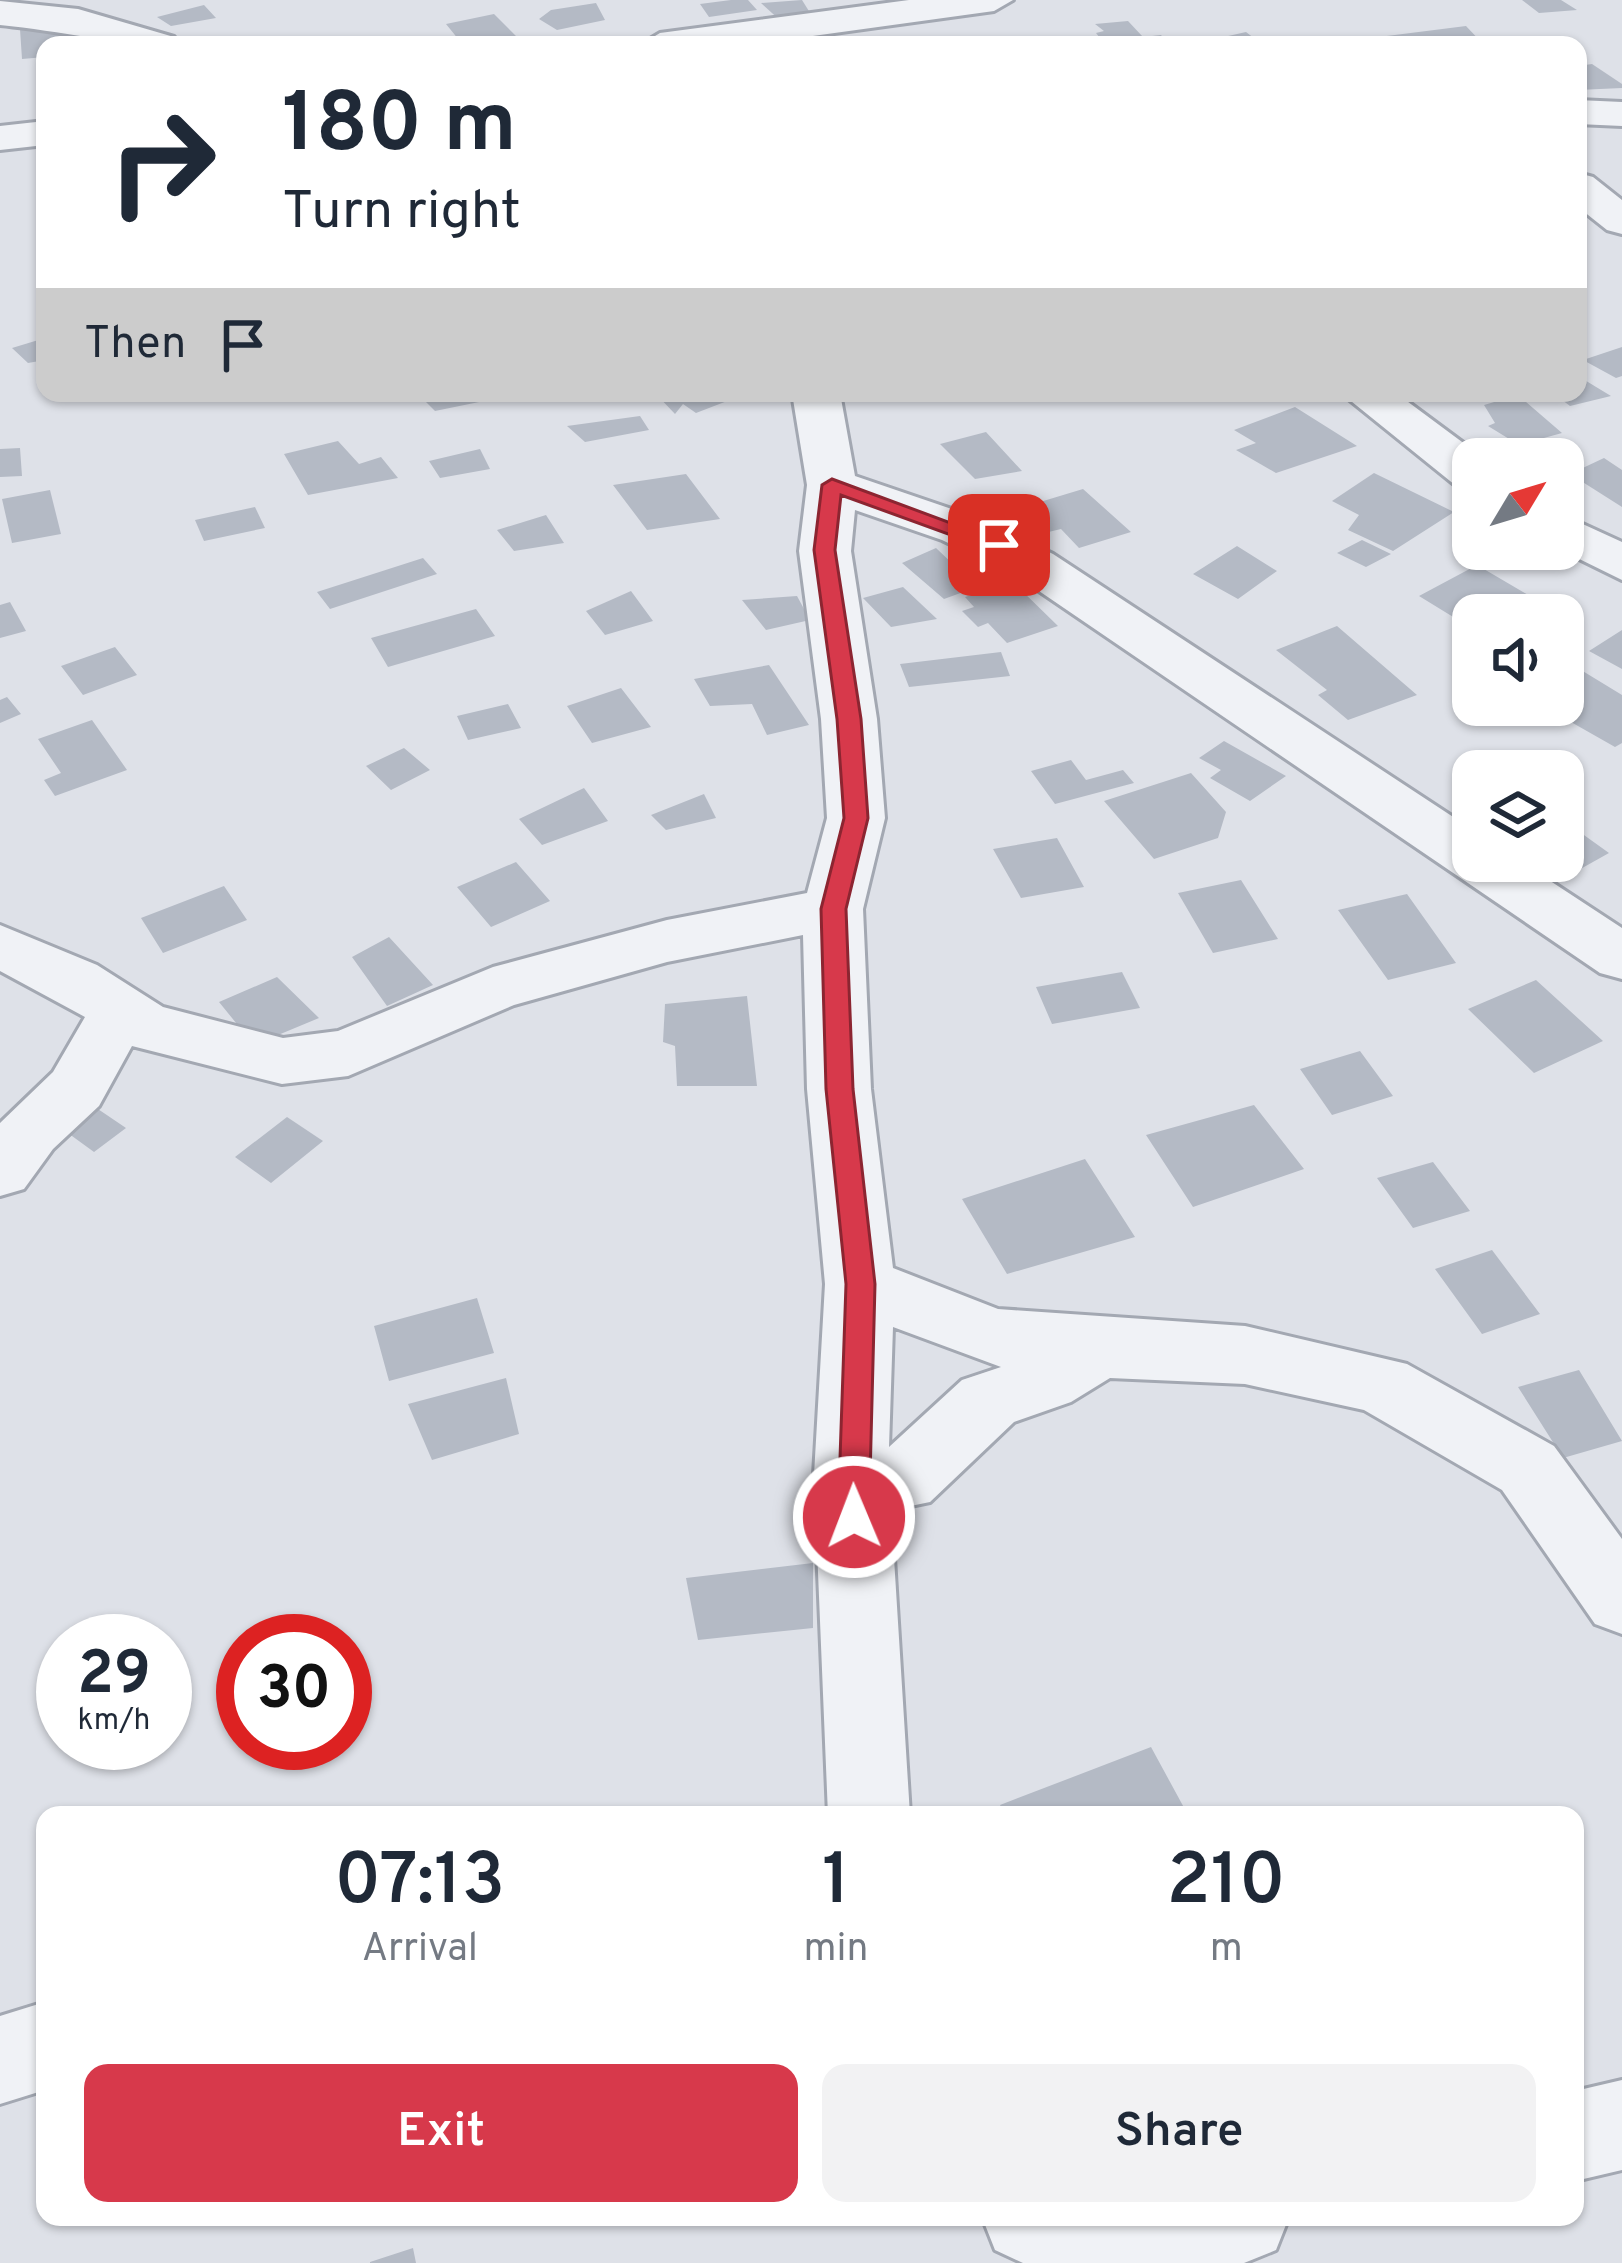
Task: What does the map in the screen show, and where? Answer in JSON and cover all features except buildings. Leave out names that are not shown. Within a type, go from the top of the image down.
[{"type":"street","points":[[650,35],[994,0]]},
{"type":"street","points":[[0,13],[78,21],[129,36]]},
{"type":"street","points":[[1587,112],[1622,114]]},
{"type":"street","points":[[0,138],[36,134]]},
{"type":"street","points":[[1587,193],[1622,221]]},
{"type":"street","points":[[818,402],[832,485],[825,550],[849,719],[856,818],[833,909],[839,1089],[860,1284],[851,1475],[868,1806]]},
{"type":"street","points":[[1377,402],[1452,458]]},
{"type":"street","points":[[832,485],[960,529],[1035,566],[1622,958]]},
{"type":"street","points":[[1584,542],[1622,564]]},
{"type":"street","points":[[0,946],[75,980],[146,1027],[217,1040],[282,1061],[349,1053],[493,989],[668,941],[833,909]]},
{"type":"street","points":[[0,1171],[30,1132],[76,1090],[120,1011]]},
{"type":"street","points":[[860,1284],[992,1337],[1100,1348],[1245,1354],[1381,1385],[1528,1468],[1622,1600]]},
{"type":"street","points":[[851,1475],[904,1480],[988,1402],[1045,1381],[1100,1348]]},
{"type":"street","points":[[0,2060],[36,2049]]},
{"type":"street","points":[[1584,2134],[1622,2125]]},
{"type":"street","points":[[1045,2226],[1118,2247],[1206,2226]]},
{"type":"route","points":[[854,1517],[851,1475],[860,1284],[839,1089],[840,989],[833,909],[856,818],[849,719],[825,550],[832,485],[999,545]]}]
